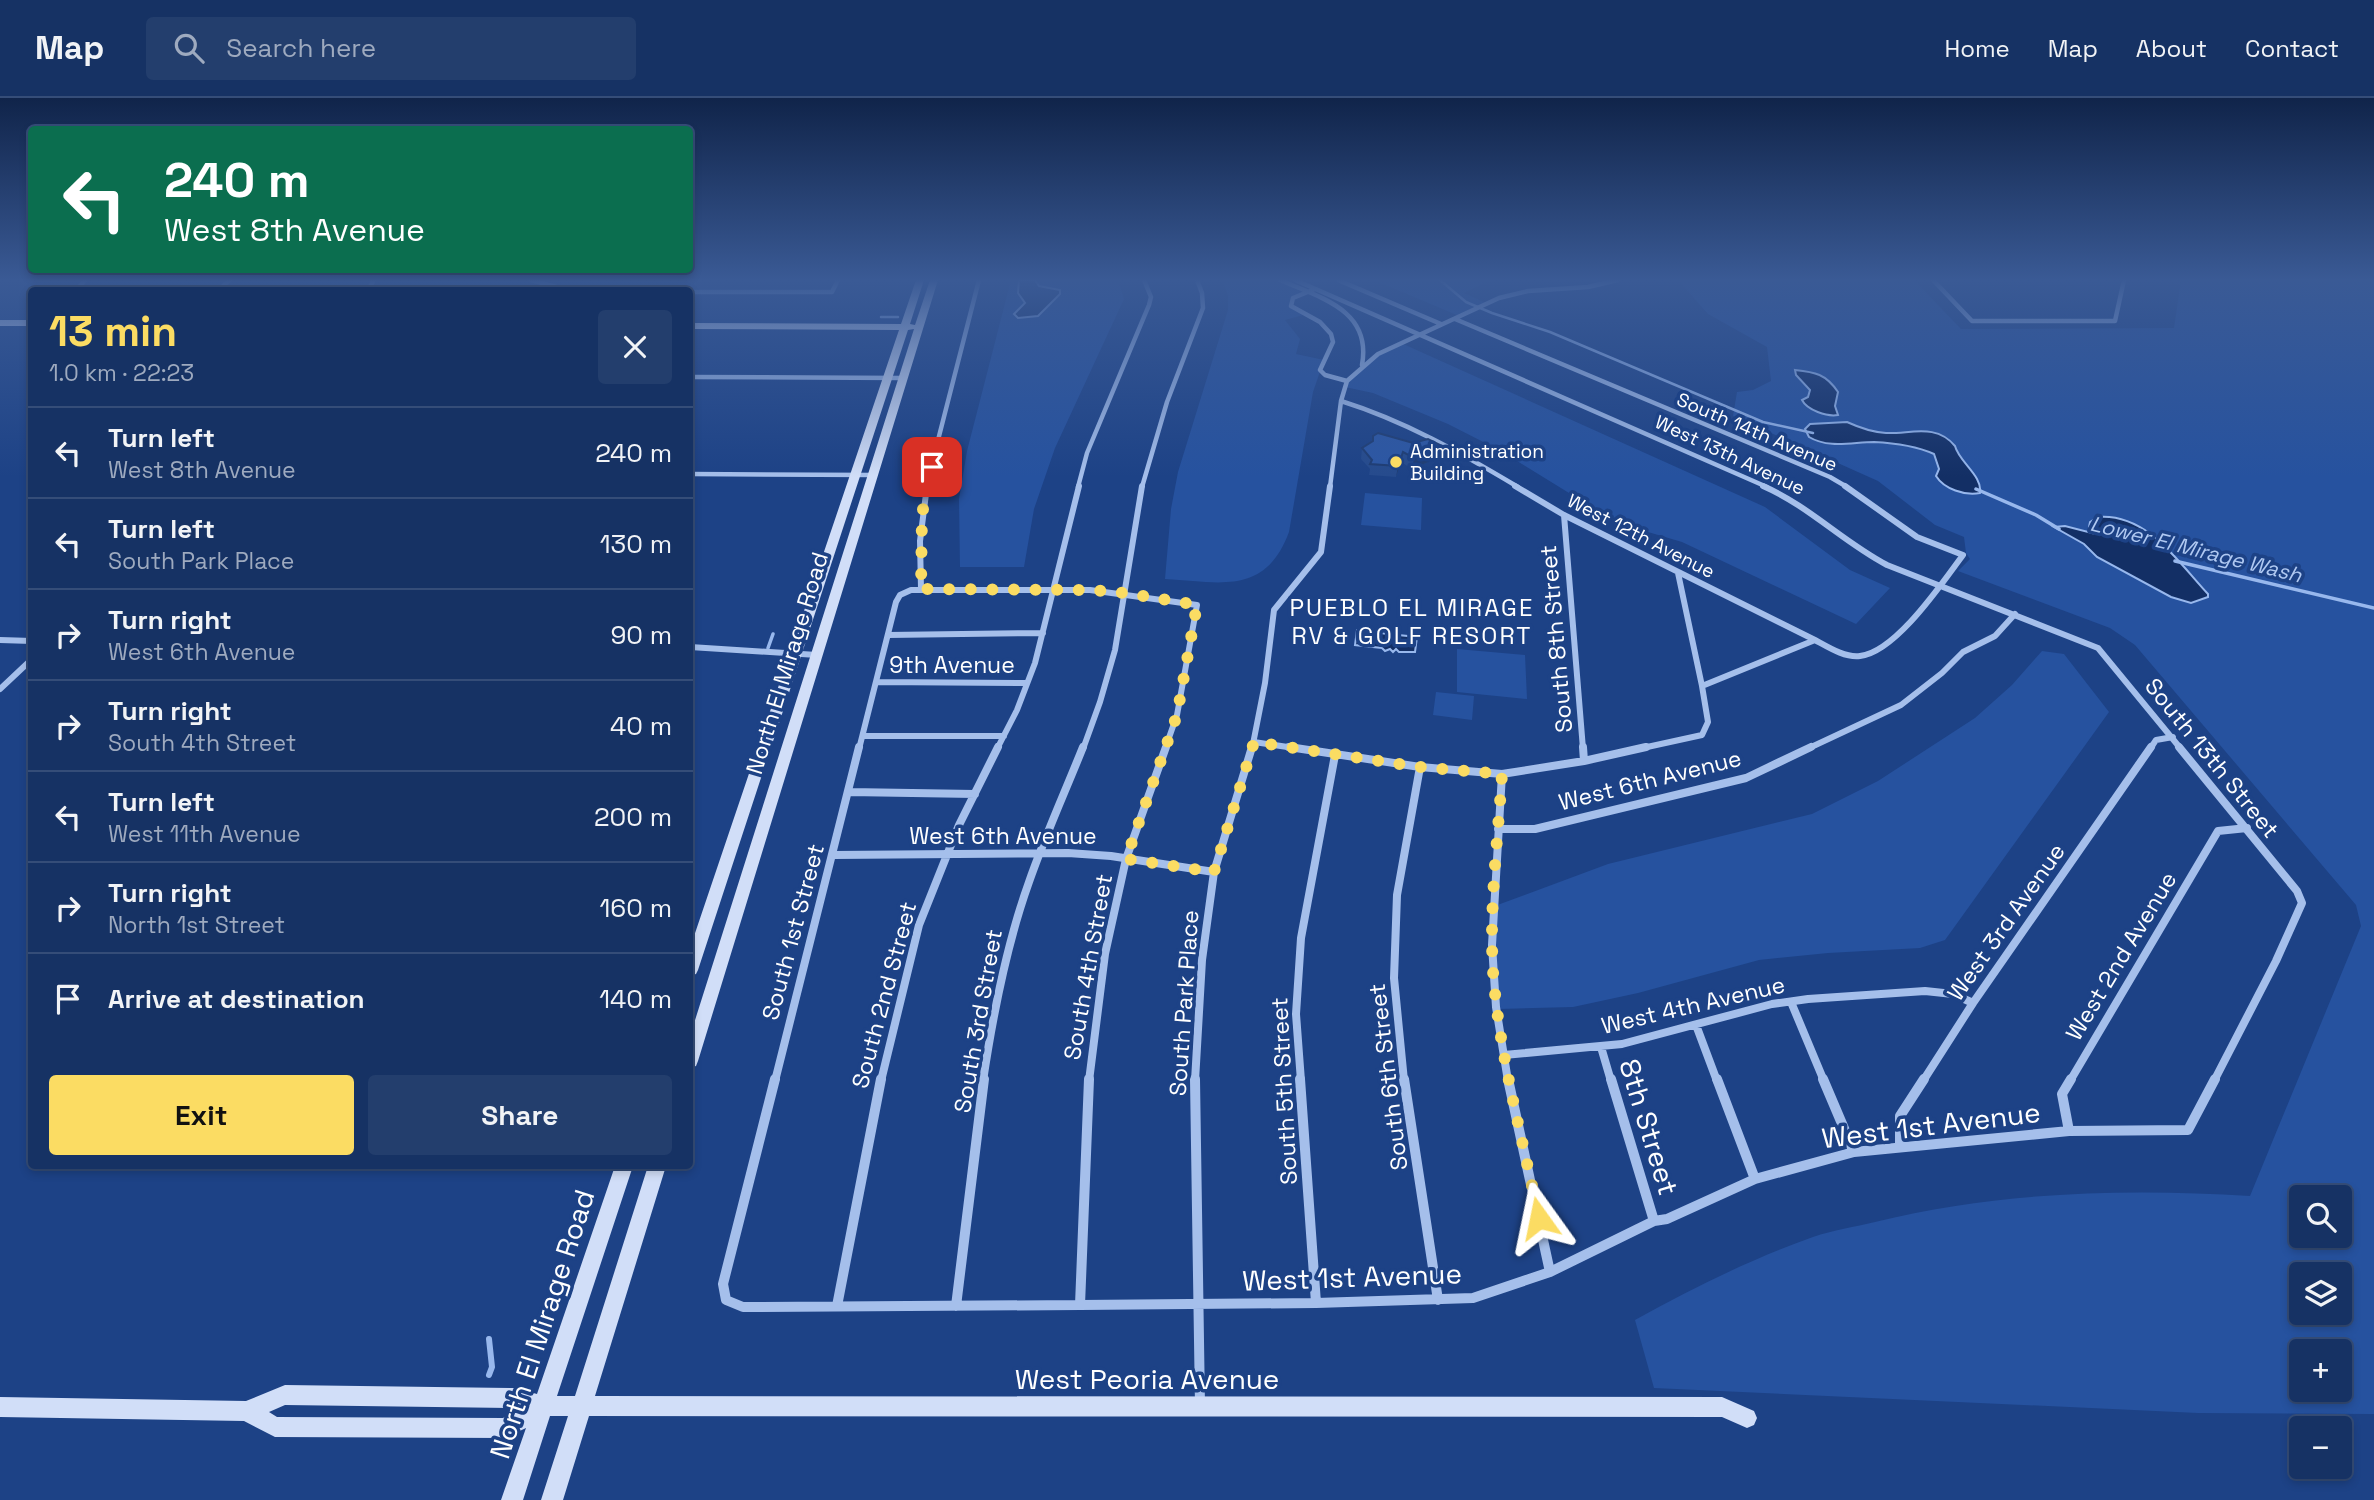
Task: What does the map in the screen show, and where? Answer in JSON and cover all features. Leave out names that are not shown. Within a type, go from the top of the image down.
[{"type":"main road","name":"North El Mirage Road","points":[[693,961],[898,345]]},
{"type":"main road","name":"North El Mirage Road","points":[[693,1052],[913,345]]},
{"type":"main road","name":"North El Mirage Road","points":[[552,1500],[563,1406],[623,1169]]},
{"type":"main road","name":"North El Mirage Road","points":[[512,1500],[563,1406],[656,1169]]},
{"type":"main road","name":"West Peoria Avenue","points":[[0,1407],[246,1411],[285,1395],[514,1398],[563,1406],[1722,1407],[1747,1418]]},
{"type":"main road","name":"West Peoria Avenue","points":[[246,1411],[275,1427],[505,1428],[563,1406]]},
{"type":"street","points":[[962,345],[925,493],[920,541],[921,589],[1126,593]]},
{"type":"street","name":"South 2nd Street","points":[[836,1306],[887,1049],[919,925],[946,855],[1027,682],[1043,633],[1087,453],[1132,345]]},
{"type":"street","name":"South 3rd Street","points":[[956,1306],[997,999],[1018,914],[1038,854],[1109,674],[1126,593],[1139,499],[1151,447],[1189,345]]},
{"type":"street","points":[[1331,345],[1331,351],[1320,364],[1320,370],[1325,375],[1347,381]]},
{"type":"street","points":[[1362,365],[1366,345]]},
{"type":"street","points":[[1341,401],[1347,381],[1362,365],[1396,345]]},
{"type":"street","name":"West 13th Avenue","points":[[1442,345],[1789,497],[1818,515],[1874,559],[2098,648]]},
{"type":"street","name":"South 14th Avenue","points":[[1520,345],[1830,477],[1917,537],[1963,555]]},
{"type":"street","points":[[693,377],[903,378]]},
{"type":"street","name":"West 12th Avenue","points":[[1341,401],[1376,412],[1441,440],[1564,515],[1845,653],[1859,656],[1871,654],[1910,620],[1963,555]]},
{"type":"street","name":"South Park Place","points":[[1200,1407],[1195,1061],[1202,960],[1214,872],[1254,742],[1274,610],[1321,552],[1341,401]]},
{"type":"street","points":[[693,474],[873,475]]},
{"type":"street","name":"South 8th Street","points":[[1564,515],[1584,761]]},
{"type":"street","points":[[1254,742],[1420,767],[1502,774],[1584,761],[1702,735],[1708,722],[1678,573]]},
{"type":"street","name":"South 1st Street","points":[[726,1300],[723,1284],[888,635],[900,595],[921,589]]},
{"type":"street","name":"South 4th Street","points":[[1080,1305],[1089,1073],[1105,954],[1126,859],[1177,715],[1197,605],[1126,593]]},
{"type":"street","name":"West 6th Avenue","points":[[1498,830],[1535,829],[1746,778],[1901,705],[1942,673],[1963,652],[1995,636],[2015,614]]},
{"type":"street","points":[[888,635],[1043,633]]},
{"type":"street","points":[[0,640],[28,641]]},
{"type":"street","points":[[1702,686],[1815,640]]},
{"type":"street","points":[[693,647],[817,655]]},
{"type":"street","name":"South 13th Street","points":[[2098,648],[2297,891]]},
{"type":"street","points":[[0,690],[28,663]]},
{"type":"street","name":"9th Avenue","points":[[876,682],[1027,682]]},
{"type":"street","points":[[863,736],[1004,736]]},
{"type":"street","name":"West 3rd Avenue","points":[[1900,1147],[1900,1116],[1973,1003],[2156,740],[2173,737]]},
{"type":"street","name":"South 5th Street","points":[[1315,1303],[1296,1014],[1301,938],[1335,755]]},
{"type":"street","name":"South 6th Street","points":[[1420,767],[1398,895],[1394,978],[1400,1056],[1438,1300]]},
{"type":"street","points":[[1502,774],[1492,939],[1504,1055],[1550,1272]]},
{"type":"street","points":[[849,792],[975,794]]},
{"type":"street","name":"West 2nd Avenue","points":[[2068,1131],[2062,1094],[2218,831],[2247,828]]},
{"type":"street","name":"West 6th Avenue","points":[[834,855],[1068,853],[1214,872]]},
{"type":"street","name":"West 1st Avenue","points":[[726,1300],[743,1307],[1315,1303],[1474,1298],[1550,1272],[1654,1221],[1667,1219],[1755,1179],[1854,1152],[2068,1131],[2188,1130],[2276,961],[2302,903],[2297,891]]},
{"type":"street","name":"West 4th Avenue","points":[[1504,1055],[1601,1047],[1772,1004],[1925,991],[1953,994],[1973,1003]]},
{"type":"street","points":[[1791,1002],[1854,1152]]},
{"type":"street","points":[[1696,1025],[1755,1179]]},
{"type":"street","name":"8th Street","points":[[1601,1047],[1654,1221]]},
{"type":"shaded area","points":[[994,345],[1103,345],[1055,448],[1034,509],[1024,567],[960,567],[959,499],[967,451]]},
{"type":"shaded area","points":[[1217,345],[1298,345],[1296,354],[1324,360],[1313,392],[1289,532],[1279,553],[1267,567],[1254,576],[1239,581],[1165,579],[1171,509],[1178,472]]},
{"type":"shaded area","points":[[1397,345],[1406,345],[1765,507],[1850,570],[1890,588],[1856,624],[1682,542],[1631,527],[1595,509],[1501,451],[1448,424],[1373,393],[1345,387],[1362,365]]},
{"type":"shaded area","points":[[1764,345],[2374,345],[2374,1414],[2198,1413],[1654,1388],[1635,1320],[1745,1264],[1836,1230],[1921,1212],[2014,1198],[2156,1192],[2250,1196],[2361,926],[2356,905],[2135,645],[2110,628],[1958,571],[1970,559],[1966,553],[1964,537],[1935,525],[1878,481],[1733,416],[1737,392],[1753,390],[1771,381],[1767,347]]},
{"type":"shaded area","points":[[1795,370],[1814,373],[1829,381],[1838,392],[1835,406],[1838,415],[1818,412],[1805,404],[1802,400],[1808,397],[1810,390],[1796,375]]},
{"type":"shaded area","points":[[1847,422],[1881,432],[1923,431],[1940,434],[1955,446],[1978,481],[1980,493],[1962,492],[1944,485],[1936,476],[1939,469],[1934,454],[1927,451],[1882,442],[1825,443],[1809,437],[1805,429],[1810,424]]},
{"type":"shaded area","points":[[1365,493],[1422,498],[1421,530],[1361,525]]},
{"type":"shaded area","points":[[2098,517],[2116,518],[2146,531],[2173,555],[2208,597],[2191,603],[2171,597],[2097,557],[2084,544],[2054,527],[2065,526],[2092,533],[2090,522]]},
{"type":"shaded area","points":[[1357,630],[1372,632],[1377,638],[1379,633],[1417,637],[1415,652],[1399,652],[1396,649],[1393,652],[1390,649],[1385,651],[1382,648],[1355,645]]},
{"type":"shaded area","points":[[1457,649],[1525,655],[1527,699],[1457,692]]},
{"type":"shaded area","points":[[2042,651],[2064,654],[2109,712],[1945,940],[1920,948],[1759,960],[1638,993],[1573,1007],[1498,1009],[1492,907],[1608,864],[1812,814],[1878,781],[1975,718],[2012,685]]},
{"type":"shaded area","points":[[1436,692],[1474,696],[1472,720],[1433,715]]},
{"type":"building","points":[[1378,433],[1413,443],[1428,439],[1442,446],[1414,458],[1403,452],[1398,466],[1370,464],[1372,460],[1362,448],[1373,441],[1373,436]]},
{"type":"waterway","name":"Lower El Mirage Wash","points":[[1582,345],[1763,422],[1813,433]]},
{"type":"waterway","name":"Lower El Mirage Wash","points":[[1976,489],[2036,515],[2059,529]]},
{"type":"waterway","name":"Lower El Mirage Wash","points":[[2175,561],[2374,608]]},
{"type":"waterway","points":[[768,648],[773,634]]},
{"type":"waterway","points":[[489,1339],[492,1367],[489,1375]]},
{"type":"place","name":"Administration Building","points":[[1396,462]]},
{"type":"district","name":"PUEBLO EL MIRAGE RV & GOLF RESORT","points":[[1412,621]]},
{"type":"route","points":[[932,467],[922,514],[921,589],[1090,590],[1197,605],[1177,715],[1126,859],[1214,872],[1254,742],[1420,767],[1502,774],[1492,903],[1494,974],[1504,1055],[1539,1218]]}]
